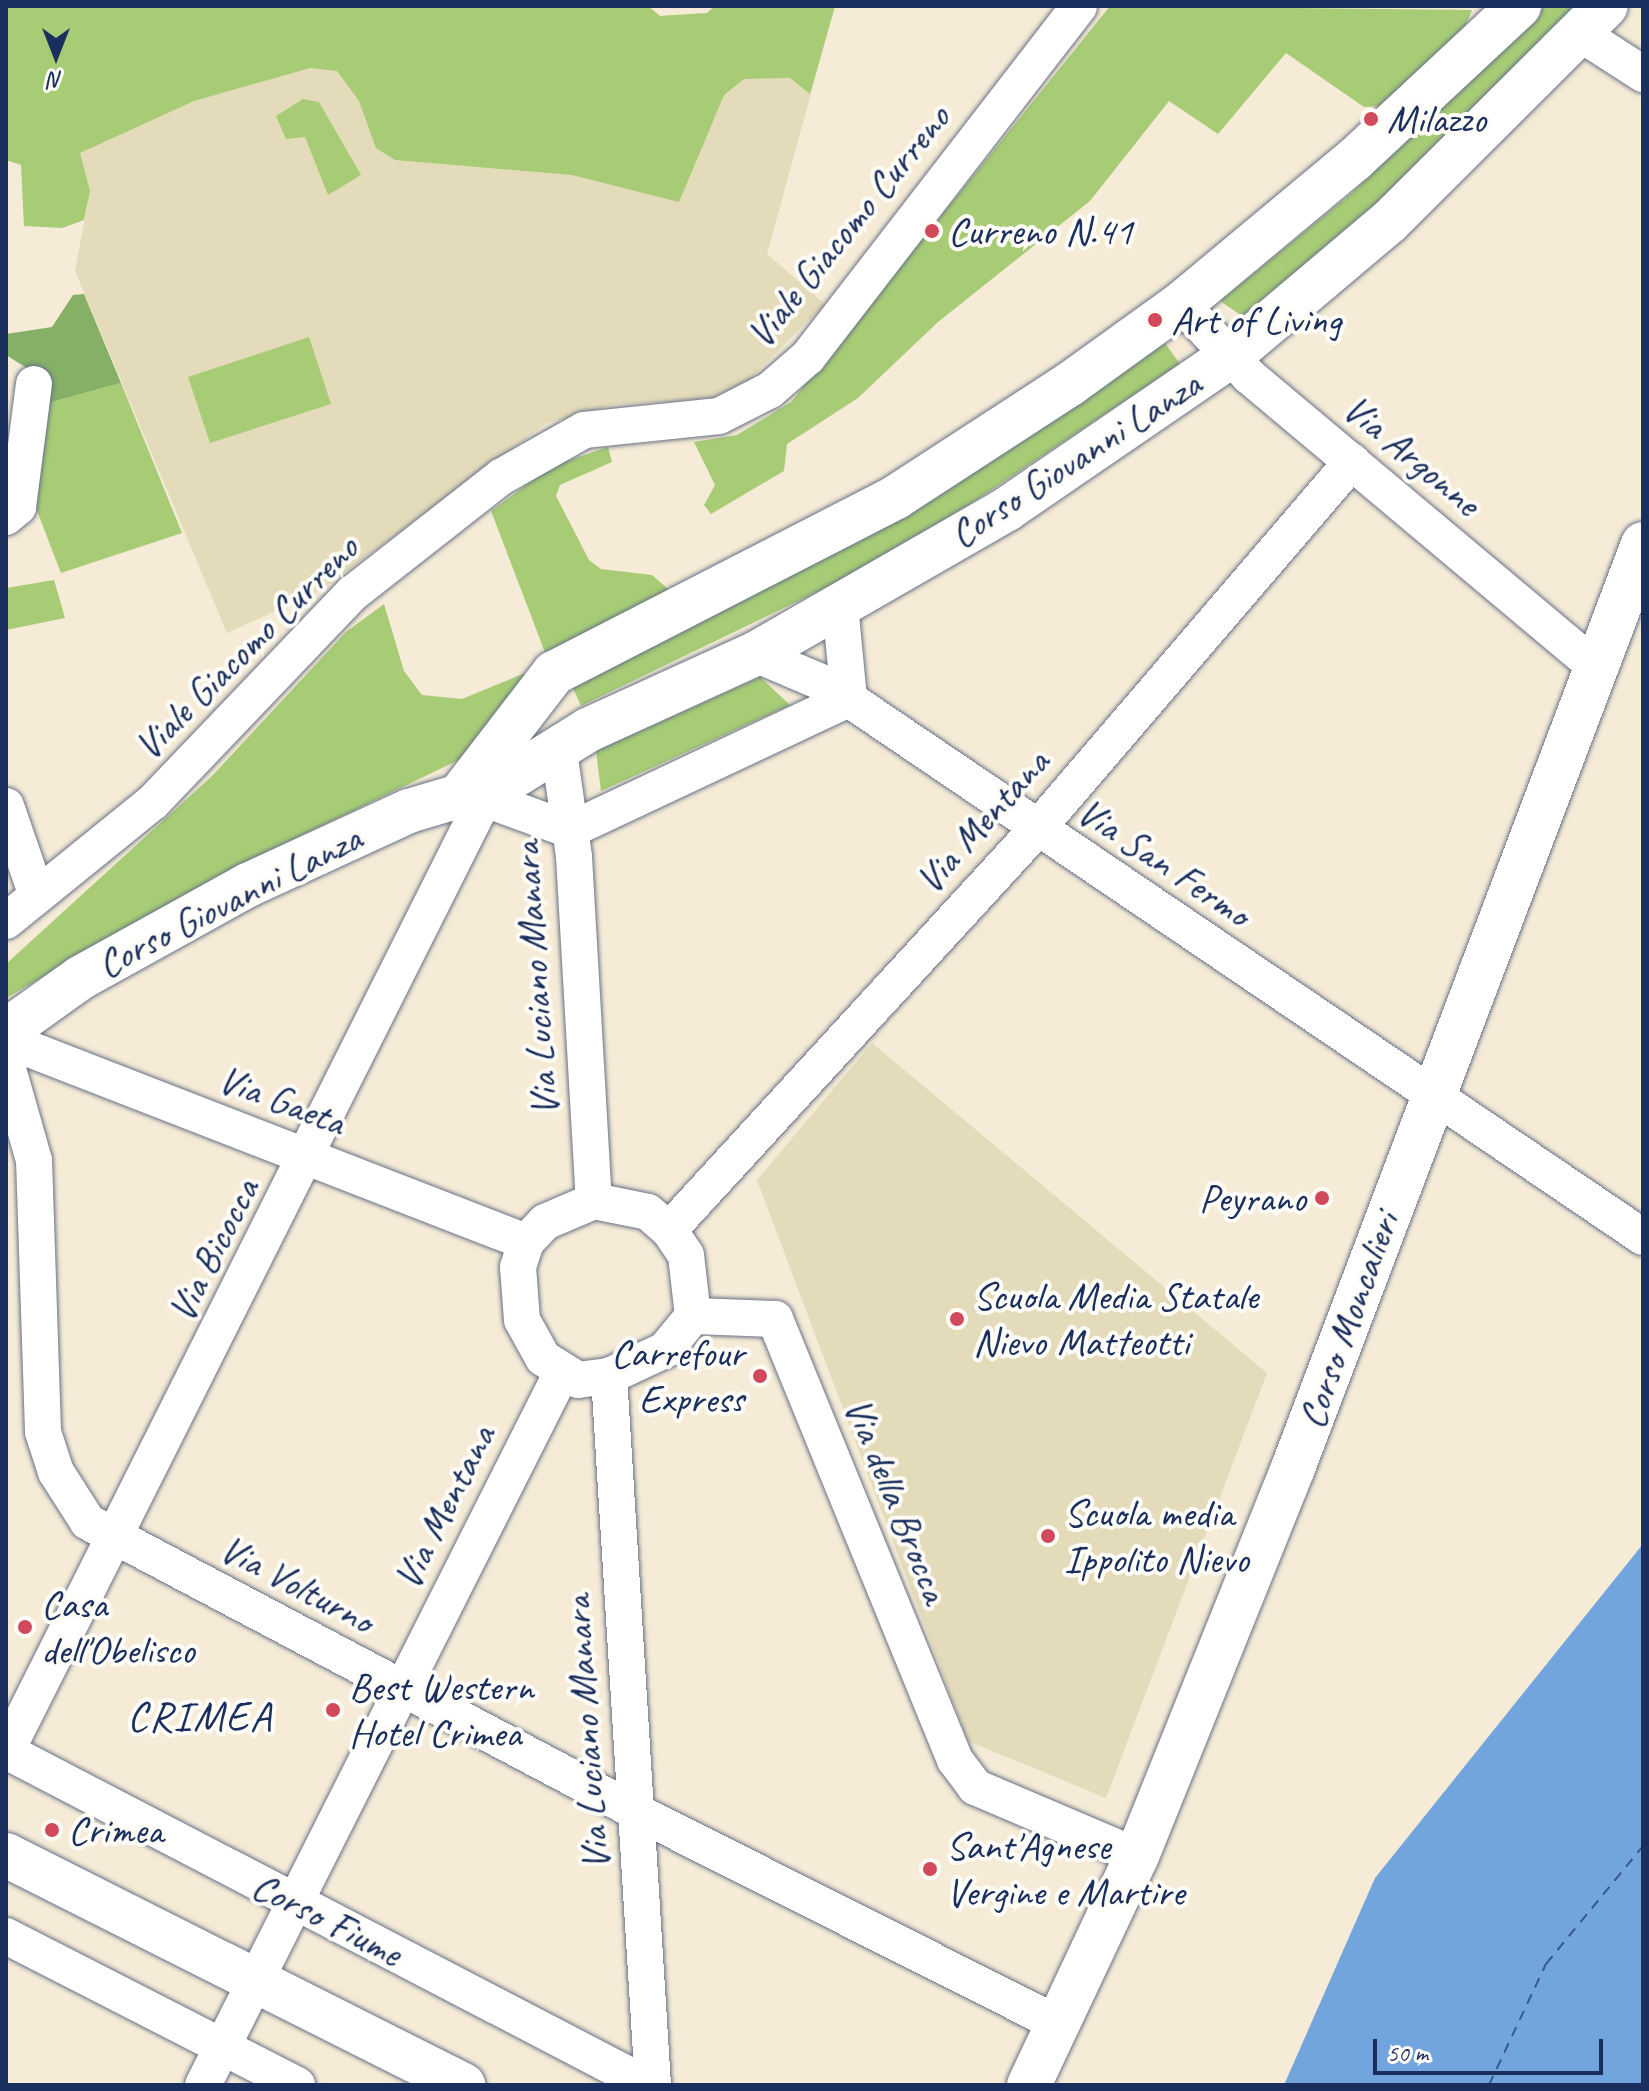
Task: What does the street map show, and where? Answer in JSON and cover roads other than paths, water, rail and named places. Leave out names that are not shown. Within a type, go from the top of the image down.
[{"type":"street","name":"Viale Giacomo Curreno","points":[[6,921],[36,893],[153,802],[353,593],[501,477],[584,430],[719,416],[770,390],[808,357],[1079,6]]},
{"type":"street","name":"Corso Giovanni Lanza","points":[[480,792],[554,673],[896,497],[1181,304],[1507,11]]},
{"type":"street","points":[[1594,20],[1643,74]]},
{"type":"street","name":"Corso Giovanni Lanza","points":[[6,1031],[80,978],[248,885],[480,792],[755,654],[1007,509],[1229,357],[1389,222],[1594,20]]},
{"type":"street","name":"Via Argonne","points":[[1181,304],[1229,357],[1595,666]]},
{"type":"street","points":[[6,517],[18,507],[34,384]]},
{"type":"street","name":"Via Mentana","points":[[669,1230],[1037,829],[1352,462]]},
{"type":"street","name":"Corso Moncalieri","points":[[1029,2085],[1061,2025],[1137,1856],[1293,1468],[1429,1098],[1524,867],[1595,666],[1643,544]]},
{"type":"street","points":[[480,792],[570,830],[849,699],[840,605]]},
{"type":"street","name":"Via San Fermo","points":[[755,654],[849,699],[1429,1098],[1643,1237]]},
{"type":"street","name":"Via Luciano Manara","points":[[559,751],[570,830],[594,1201]]},
{"type":"street","name":"Via Bicocca","points":[[6,1752],[18,1698],[115,1538],[310,1157],[480,792]]},
{"type":"street","points":[[6,806],[36,893]]},
{"type":"street","name":"Via Gaeta","points":[[6,1040],[526,1242]]},
{"type":"street","name":"Via Volturno","points":[[6,1062],[34,1160],[43,1432],[73,1504],[115,1538],[635,1811],[1061,2025]]},
{"type":"street","points":[[594,1201],[648,1212],[669,1230],[686,1255],[693,1316],[665,1350],[609,1376],[561,1374],[543,1358],[522,1320],[518,1267],[526,1242],[545,1222],[594,1201]]},
{"type":"street","name":"Via della Brocca","points":[[693,1316],[775,1319],[955,1760],[975,1787],[1137,1856]]},
{"type":"street","name":"Via Mentana","points":[[203,2085],[400,1688],[561,1374]]},
{"type":"street","name":"Via Luciano Manara","points":[[609,1376],[650,2085]]},
{"type":"street","name":"Corso Fiume","points":[[6,1752],[650,2085]]},
{"type":"street","points":[[6,1855],[463,2085]]},
{"type":"street","points":[[6,1936],[297,2085]]},
{"type":"water","points":[[1643,1544],[1643,2085],[1284,2085],[1375,1878]]},
{"type":"place","name":"Milazzo","points":[[1371,119]]},
{"type":"place","name":"Curreno N.41","points":[[932,231]]},
{"type":"place","name":"Art of Living","points":[[1155,320]]},
{"type":"place","name":"Peyrano","points":[[1322,1198]]},
{"type":"place","name":"Scuola Media Statale Nievo Matteotti","points":[[957,1319]]},
{"type":"place","name":"Carrefour Express","points":[[760,1376]]},
{"type":"place","name":"Scuola media Ippolito Nievo","points":[[1048,1536]]},
{"type":"place","name":"Casa dell'Obelisco","points":[[25,1627]]},
{"type":"place","name":"Best Western Hotel Crimea","points":[[333,1710]]},
{"type":"place","name":"Crimea","points":[[52,1830]]},
{"type":"place","name":"Sant'Agnese Vergine e Martire","points":[[930,1869]]},
{"type":"district","name":"CRIMEA","points":[[200,1717]]}]
